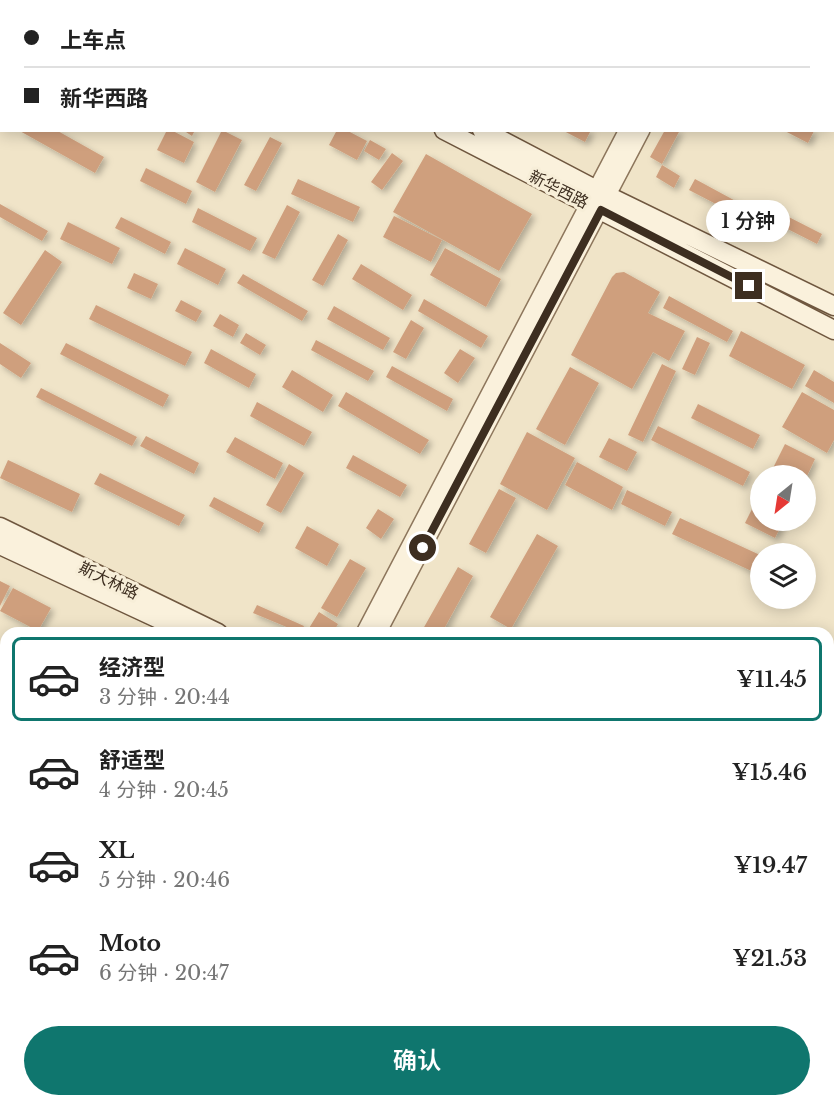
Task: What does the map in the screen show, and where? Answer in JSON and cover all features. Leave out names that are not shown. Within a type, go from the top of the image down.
[{"type":"main road","name":"新华西路","points":[[448,132],[834,306]]},
{"type":"main road","name":"新华西路","points":[[485,132],[599,200],[834,330]]},
{"type":"main road","name":"斯大林路","points":[[0,527],[206,627]]},
{"type":"main road","name":"斯大林路","points":[[0,544],[176,627]]},
{"type":"street","points":[[381,627],[599,200],[626,132]]},
{"type":"street","points":[[367,627],[599,200],[641,132]]},
{"type":"building","points":[[22,132],[60,132],[104,157],[95,173]]},
{"type":"building","points":[[166,132],[175,132],[194,142],[184,163],[157,150]]},
{"type":"building","points":[[221,132],[242,140],[215,192],[196,182]]},
{"type":"building","points":[[336,132],[350,132],[367,141],[357,160],[329,145]]},
{"type":"building","points":[[566,132],[590,132],[585,142]]},
{"type":"building","points":[[664,132],[679,132],[662,164],[650,157]]},
{"type":"building","points":[[787,132],[814,132],[808,143]]},
{"type":"building","points":[[270,137],[282,143],[256,191],[244,185]]},
{"type":"building","points":[[370,140],[386,149],[379,160],[364,151]]},
{"type":"building","points":[[392,153],[403,161],[382,190],[371,182]]},
{"type":"building","points":[[426,154],[532,214],[499,271],[393,212]]},
{"type":"building","points":[[662,165],[680,176],[674,188],[656,177]]},
{"type":"building","points":[[146,168],[192,191],[186,204],[140,181]]},
{"type":"building","points":[[298,179],[360,207],[353,222],[291,194]]},
{"type":"building","points":[[695,179],[743,205],[737,215],[689,190]]},
{"type":"building","points":[[0,204],[48,231],[42,241],[0,217]]},
{"type":"building","points":[[287,205],[300,212],[275,259],[262,253]]},
{"type":"building","points":[[198,208],[257,238],[250,251],[192,222]]},
{"type":"building","points":[[775,210],[822,234],[817,244],[770,220]]},
{"type":"building","points":[[394,216],[442,240],[431,262],[383,237]]},
{"type":"building","points":[[121,217],[171,242],[165,254],[115,228]]},
{"type":"building","points":[[68,222],[120,248],[112,264],[60,239]]},
{"type":"building","points":[[338,234],[348,240],[323,286],[312,280]]},
{"type":"building","points":[[185,248],[226,269],[218,285],[177,264]]},
{"type":"building","points":[[445,248],[501,279],[486,307],[430,275]]},
{"type":"building","points":[[45,250],[62,262],[21,325],[3,313]]},
{"type":"building","points":[[361,264],[412,295],[403,310],[352,279]]},
{"type":"building","points":[[624,272],[660,292],[648,313],[685,331],[669,361],[653,352],[632,389],[571,355],[612,277],[616,273]]},
{"type":"building","points":[[134,273],[158,284],[151,299],[127,288]]},
{"type":"building","points":[[243,274],[308,311],[302,321],[237,283]]},
{"type":"building","points":[[669,296],[733,331],[727,342],[663,308]]},
{"type":"building","points":[[424,299],[488,336],[481,348],[418,311]]},
{"type":"building","points":[[181,300],[202,311],[196,322],[175,311]]},
{"type":"building","points":[[96,305],[192,352],[185,366],[89,319]]},
{"type":"building","points":[[334,306],[390,338],[383,350],[327,319]]},
{"type":"building","points":[[220,314],[239,325],[233,337],[213,326]]},
{"type":"building","points":[[411,320],[424,328],[406,359],[393,352]]},
{"type":"building","points":[[741,331],[805,365],[792,389],[729,356]]},
{"type":"building","points":[[246,333],[266,345],[260,355],[240,343]]},
{"type":"building","points":[[697,337],[710,343],[695,375],[682,369]]},
{"type":"building","points":[[316,340],[374,371],[368,381],[311,350]]},
{"type":"building","points":[[0,343],[31,363],[21,378],[0,364]]},
{"type":"building","points":[[66,343],[169,395],[163,407],[60,354]]},
{"type":"building","points":[[211,349],[256,374],[249,388],[204,363]]},
{"type":"building","points":[[460,349],[475,358],[458,383],[444,373]]},
{"type":"building","points":[[662,364],[676,371],[643,442],[628,435]]},
{"type":"building","points":[[392,366],[453,399],[447,411],[386,377]]},
{"type":"building","points":[[570,367],[599,383],[565,445],[536,429]]},
{"type":"building","points":[[292,370],[333,395],[323,412],[282,387]]},
{"type":"building","points":[[814,370],[834,382],[834,403],[805,386]]},
{"type":"building","points":[[41,388],[137,437],[132,446],[36,397]]},
{"type":"building","points":[[346,392],[429,440],[420,454],[338,406]]},
{"type":"building","points":[[802,392],[834,410],[834,440],[827,453],[782,427]]},
{"type":"building","points":[[257,402],[312,432],[304,446],[250,416]]},
{"type":"building","points":[[698,404],[760,435],[753,449],[691,418]]},
{"type":"building","points":[[658,426],[750,472],[743,486],[651,440]]},
{"type":"building","points":[[527,432],[575,458],[547,510],[500,484]]},
{"type":"building","points":[[146,436],[199,463],[194,474],[140,446]]},
{"type":"building","points":[[235,437],[283,463],[275,479],[226,452]]},
{"type":"building","points":[[609,438],[637,452],[627,471],[599,457]]},
{"type":"building","points":[[785,444],[815,459],[812,465],[774,465]]},
{"type":"building","points":[[353,455],[407,485],[400,497],[346,468]]},
{"type":"building","points":[[8,460],[80,494],[72,512],[0,478]]},
{"type":"building","points":[[577,462],[623,487],[612,510],[565,485]]},
{"type":"building","points":[[289,464],[304,473],[281,513],[266,505]]},
{"type":"building","points":[[100,473],[185,515],[179,526],[94,484]]},
{"type":"building","points":[[499,489],[516,498],[486,553],[469,544]]},
{"type":"building","points":[[627,490],[672,512],[665,526],[621,504]]},
{"type":"building","points":[[214,497],[264,523],[259,533],[209,506]]},
{"type":"building","points":[[378,509],[394,519],[381,539],[366,528]]},
{"type":"building","points":[[750,513],[750,526],[745,523]]},
{"type":"building","points":[[680,518],[750,550],[750,570],[672,534]]},
{"type":"building","points":[[307,526],[339,544],[327,566],[295,548]]},
{"type":"building","points":[[761,531],[778,531],[775,538]]},
{"type":"building","points":[[537,534],[558,546],[512,627],[508,627],[490,617]]},
{"type":"building","points":[[350,559],[366,568],[337,617],[321,608]]},
{"type":"building","points":[[458,567],[473,576],[445,627],[424,627]]},
{"type":"building","points":[[0,581],[10,586],[0,606]]},
{"type":"building","points":[[13,588],[51,608],[40,627],[30,627],[0,611]]},
{"type":"building","points":[[257,605],[304,626],[287,627],[253,613]]},
{"type":"building","points":[[319,612],[338,624],[336,627],[310,627]]},
{"type":"route","points":[[423,548],[601,210],[749,286]]}]
